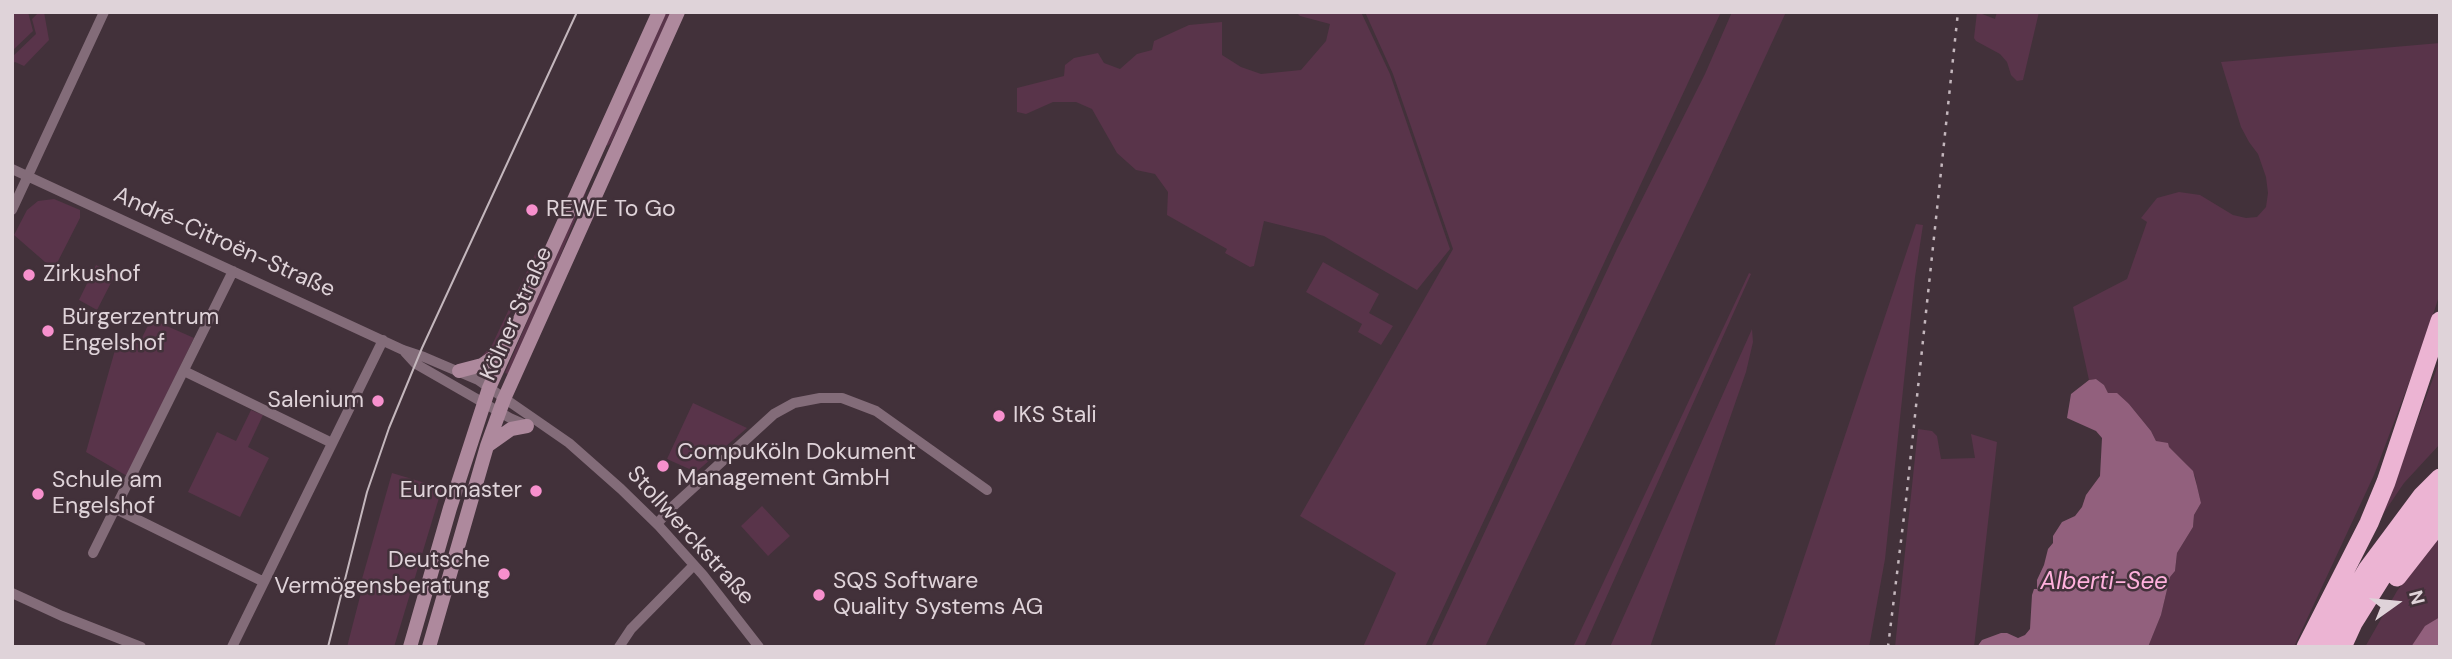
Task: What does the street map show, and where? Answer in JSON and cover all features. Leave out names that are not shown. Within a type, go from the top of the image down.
[{"type":"highway","points":[[2306,647],[2382,493],[2440,321]]},
{"type":"highway","points":[[2324,647],[2367,570],[2422,496],[2440,478]]},
{"type":"highway","points":[[2342,647],[2353,623],[2383,575],[2440,500]]},
{"type":"highway","points":[[2354,647],[2393,583],[2440,522]]},
{"type":"main road","name":"Kölner Straße","points":[[410,647],[489,388],[659,12]]},
{"type":"main road","name":"Kölner Straße","points":[[429,647],[501,405],[678,12]]},
{"type":"main road","points":[[590,162],[606,169]]},
{"type":"main road","points":[[458,371],[482,365],[505,349]]},
{"type":"main road","points":[[487,446],[507,431],[527,426]]},
{"type":"street","points":[[12,210],[104,12]]},
{"type":"street","name":"André-Citroën-Straße","points":[[12,169],[403,350],[458,371],[489,388]]},
{"type":"street","points":[[93,553],[233,271]]},
{"type":"street","points":[[232,647],[383,340]]},
{"type":"street","name":"André-Citroën-Straße","points":[[403,350],[416,364],[484,403]]},
{"type":"street","points":[[184,371],[332,443]]},
{"type":"street","name":"Stollwerckstraße","points":[[489,388],[501,405],[527,426],[552,432]]},
{"type":"street","points":[[657,524],[774,414],[794,404],[822,398],[842,398],[876,411],[987,490]]},
{"type":"street","name":"Stollwerckstraße","points":[[484,403],[501,405],[552,432],[584,455],[657,524],[694,565],[759,647]]},
{"type":"street","points":[[116,509],[264,582]]},
{"type":"street","points":[[618,647],[631,629],[694,565]]},
{"type":"street","points":[[12,593],[141,647]]},
{"type":"street","points":[[106,647],[110,635]]},
{"type":"shaded area","points":[[12,12],[28,12],[33,31],[12,51]]},
{"type":"shaded area","points":[[39,12],[44,12],[49,40],[24,66],[15,62],[12,64],[12,57],[36,34],[32,19]]},
{"type":"shaded area","points":[[666,12],[671,12],[611,143],[607,146],[606,143]]},
{"type":"shaded area","points":[[1296,12],[1361,12],[1390,74],[1450,249],[1417,290],[1324,236],[1264,221],[1254,266],[1250,267],[1225,253],[1227,249],[1167,215],[1168,192],[1155,174],[1136,170],[1117,153],[1092,109],[1076,102],[1053,102],[1026,114],[1017,112],[1017,88],[1064,76],[1065,65],[1074,58],[1098,53],[1104,63],[1120,69],[1137,54],[1152,50],[1154,41],[1189,25],[1222,22],[1222,55],[1241,67],[1261,74],[1301,70],[1326,41],[1330,24],[1300,16]]},
{"type":"shaded area","points":[[1365,12],[1721,12],[1425,647],[1363,647],[1396,573],[1300,516],[1453,249],[1393,74]]},
{"type":"shaded area","points":[[1732,12],[1786,12],[1485,647],[1431,647],[1617,249],[1705,74]]},
{"type":"shaded area","points":[[1977,12],[1995,19],[1997,12],[2039,12],[2023,80],[2017,81],[2011,75],[2007,62],[2000,54],[1976,41],[1974,38]]},
{"type":"shaded area","points":[[2440,43],[2440,293],[2374,475],[2294,647],[2148,647],[2161,615],[2170,577],[2175,571],[2177,553],[2193,527],[2194,515],[2201,503],[2195,476],[2186,464],[2171,449],[2156,441],[2129,404],[2108,393],[2104,385],[2096,379],[2089,380],[2073,307],[2127,279],[2147,222],[2141,218],[2157,198],[2179,192],[2200,195],[2233,215],[2246,218],[2257,217],[2266,207],[2266,177],[2258,154],[2241,127],[2221,62]]},
{"type":"shaded area","points":[[584,190],[586,192],[555,269],[508,374],[505,373]]},
{"type":"shaded area","points":[[54,199],[80,210],[80,218],[55,267],[45,262],[14,235],[27,210],[38,201]]},
{"type":"shaded area","points":[[1916,224],[1923,225],[1885,559],[1869,647],[1774,647]]},
{"type":"shaded area","points":[[539,246],[537,256],[493,349],[483,359],[482,356],[492,345]]},
{"type":"shaded area","points":[[1323,262],[1379,294],[1369,313],[1393,326],[1381,345],[1358,332],[1362,324],[1306,292]]},
{"type":"shaded area","points":[[96,265],[115,275],[97,310],[79,300]]},
{"type":"shaded area","points":[[1749,273],[1751,274],[1584,647],[1573,647]]},
{"type":"shaded area","points":[[151,319],[194,338],[127,476],[86,452],[119,336],[139,344]]},
{"type":"shaded area","points":[[1752,329],[1753,342],[1746,372],[1650,647],[1610,647]]},
{"type":"shaded area","points":[[2440,360],[2440,444],[2404,483],[2381,517]]},
{"type":"shaded area","points":[[693,403],[747,428],[696,472],[667,459]]},
{"type":"shaded area","points":[[251,410],[263,415],[248,447],[269,458],[240,517],[188,492],[217,432],[236,441]]},
{"type":"shaded area","points":[[1918,429],[1932,431],[1937,436],[1941,459],[1975,458],[1971,434],[1997,442],[1974,647],[1895,647]]},
{"type":"shaded area","points":[[392,473],[442,488],[394,647],[347,647],[364,581],[362,579]]},
{"type":"shaded area","points":[[762,506],[790,536],[768,556],[741,526]]},
{"type":"shaded area","points":[[2440,535],[2440,647],[2365,647],[2397,591]]},
{"type":"water","name":"Alberti-See","points":[[2096,379],[2104,385],[2108,393],[2117,393],[2129,404],[2156,441],[2168,443],[2193,471],[2201,503],[2194,515],[2193,527],[2177,553],[2175,571],[2170,577],[2161,615],[2148,647],[1977,647],[1982,640],[2001,633],[2018,638],[2030,629],[2032,595],[2034,589],[2037,589],[2037,580],[2048,549],[2053,543],[2053,536],[2062,522],[2075,516],[2100,476],[2102,438],[2096,431],[2067,418],[2071,394],[2089,380]]},
{"type":"water","points":[[2440,617],[2440,647],[2411,647],[2425,626]]},
{"type":"tram line","points":[[328,647],[367,492],[389,428],[422,348],[577,12]]},
{"type":"railway","points":[[1888,647],[1958,12]]},
{"type":"place","name":"REWE To Go","points":[[532,210]]},
{"type":"place","name":"Zirkushof","points":[[29,275]]},
{"type":"place","name":"Bürgerzentrum Engelshof","points":[[48,331]]},
{"type":"place","name":"Salenium","points":[[378,401]]},
{"type":"place","name":"IKS Stali","points":[[999,416]]},
{"type":"place","name":"CompuKöln Dokument Management GmbH","points":[[663,466]]},
{"type":"place","name":"Euromaster","points":[[536,491]]},
{"type":"place","name":"Schule am Engelshof","points":[[38,494]]},
{"type":"place","name":"Deutsche Vermögensberatung","points":[[504,574]]},
{"type":"place","name":"SQS Software Quality Systems AG","points":[[819,595]]}]
